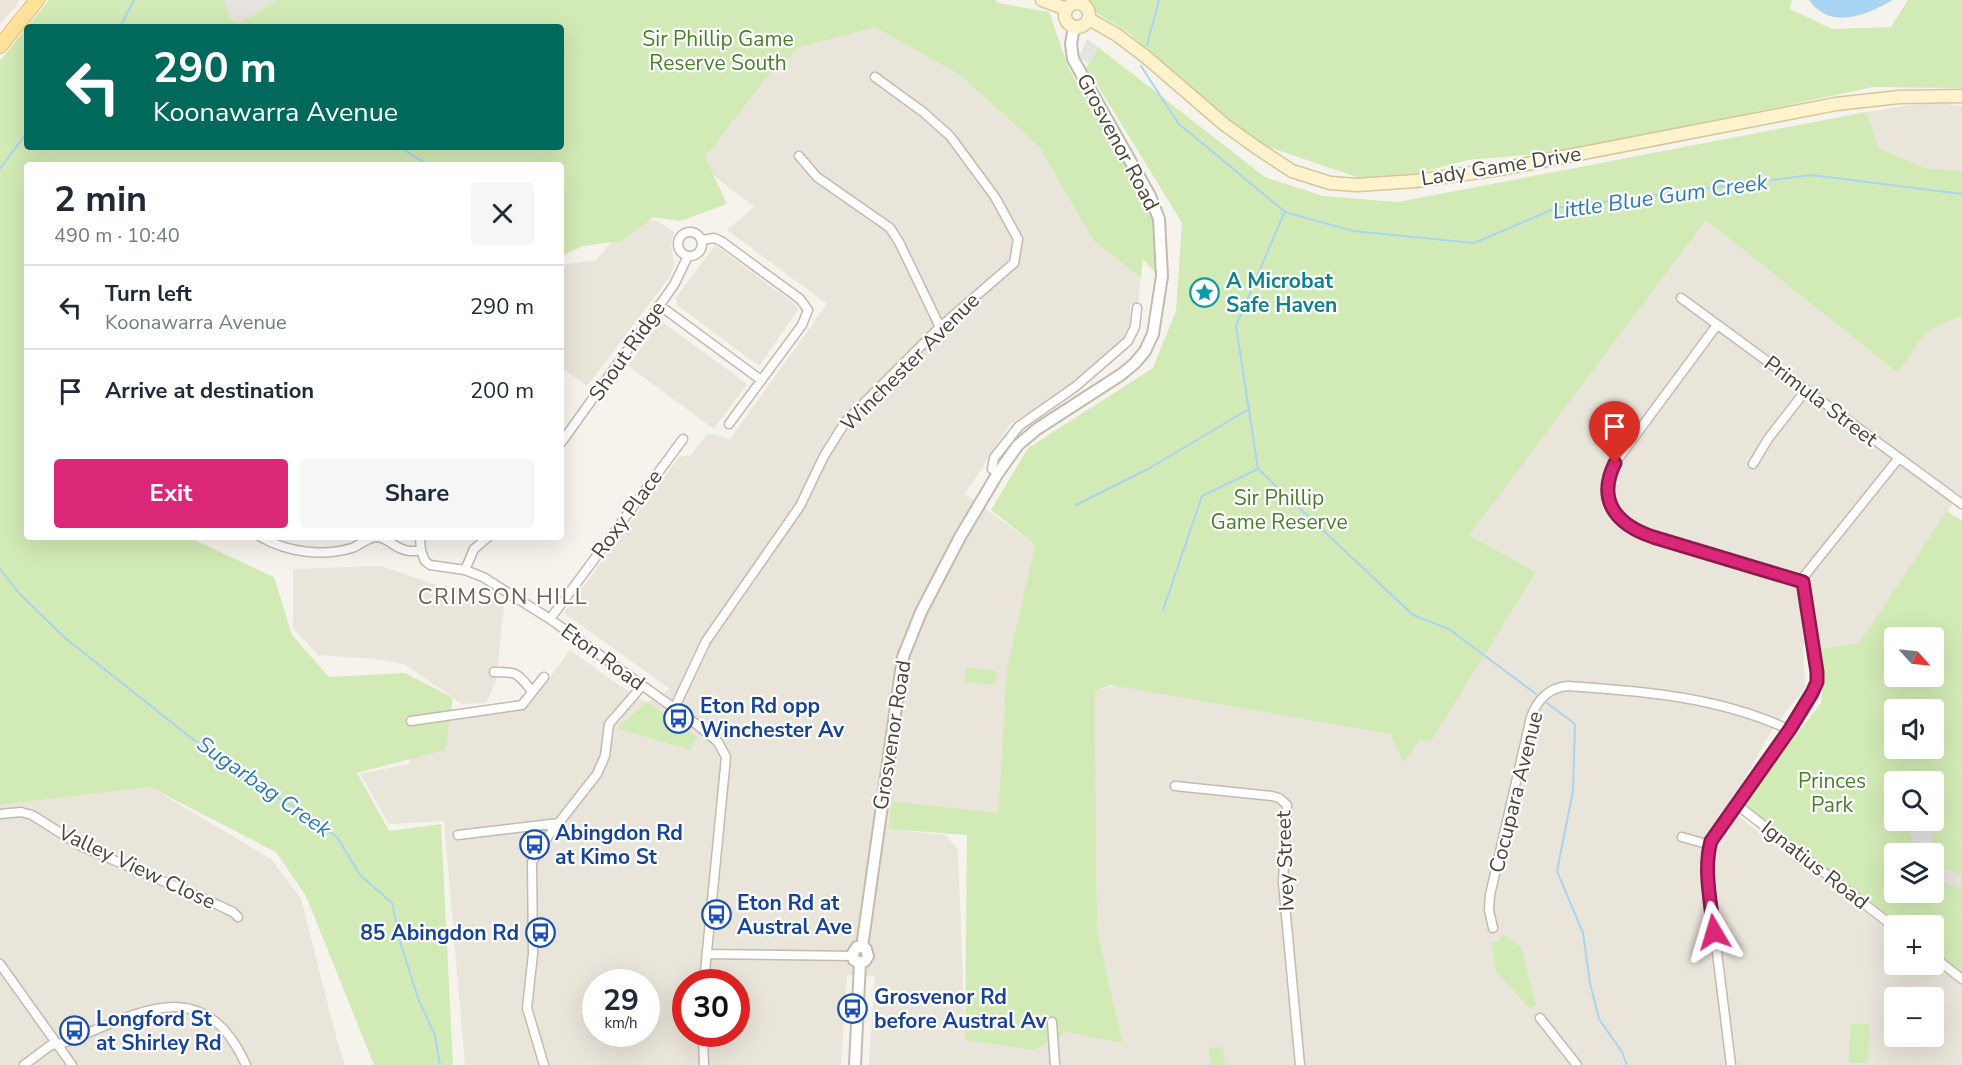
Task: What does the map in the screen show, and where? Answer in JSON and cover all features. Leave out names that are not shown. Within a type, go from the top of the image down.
[{"type":"main road","points":[[0,46],[37,0]]},
{"type":"main road","points":[[1042,0],[1066,9]]},
{"type":"main road","points":[[1080,3],[1089,11],[1089,19],[1081,26],[1074,26],[1066,20],[1066,9],[1072,4],[1080,3]]},
{"type":"main road","name":"Lady Game Drive","points":[[1089,19],[1117,35],[1146,57],[1225,125],[1257,148],[1292,171],[1330,183],[1357,185],[1416,181],[1506,168],[1836,104],[1899,96],[1962,96]]},
{"type":"street","name":"Grosvenor Road","points":[[856,959],[865,961],[868,956],[866,949],[862,947],[903,657],[921,612],[960,537],[998,473],[1018,445],[1027,436],[1136,363],[1153,334],[1162,255],[1159,219],[1150,195],[1073,59],[1071,44],[1074,26]]},
{"type":"street","name":"Winchester Avenue","points":[[675,709],[706,641],[800,506],[825,456],[846,421],[940,327],[1014,263],[1018,239],[995,197],[950,136],[923,112],[875,77]]},
{"type":"street","points":[[799,156],[818,177],[890,228],[940,327]]},
{"type":"street","points":[[702,240],[702,248],[698,254],[688,256],[682,253],[679,246],[682,236],[693,233],[702,240],[714,238],[721,240],[807,306],[808,315],[805,320],[729,424]]},
{"type":"street","name":"Shout Ridge","points":[[564,439],[674,285],[688,256]]},
{"type":"street","name":"Primula Street","points":[[1681,298],[1962,504]]},
{"type":"street","points":[[659,305],[761,380]]},
{"type":"street","name":"Grosvenor Road","points":[[998,473],[992,469],[994,458],[1007,439],[1019,426],[1075,387],[1119,351],[1133,334],[1137,308]]},
{"type":"street","points":[[1718,325],[1615,463],[1608,484],[1609,498],[1619,517],[1637,531],[1803,582]]},
{"type":"street","points":[[1753,464],[1768,439],[1806,390]]},
{"type":"street","name":"Roxy Place","points":[[550,619],[683,438]]},
{"type":"street","points":[[1731,1065],[1709,888],[1710,845],[1736,804],[1790,729],[1817,682],[1803,582],[1810,567],[1898,459]]},
{"type":"street","name":"Eton Road","points":[[267,540],[280,546],[305,551],[341,550],[369,540]]},
{"type":"street","name":"Eton Road","points":[[386,540],[403,550],[421,551],[425,561],[430,564],[465,570],[496,584],[550,619],[718,742],[726,757],[706,969]]},
{"type":"street","points":[[420,540],[421,551]]},
{"type":"street","points":[[465,570],[474,549],[484,540]]},
{"type":"street","points":[[494,672],[512,671],[532,691]]},
{"type":"street","points":[[411,721],[522,705],[544,677]]},
{"type":"street","points":[[544,1065],[527,1008],[533,954],[532,862],[602,765],[609,724],[642,686]]},
{"type":"street","name":"Cocupara Avenue","points":[[1493,927],[1489,910],[1490,895],[1531,717],[1537,704],[1550,691],[1567,686],[1681,696],[1750,714],[1790,729]]},
{"type":"street","name":"Ivey Street","points":[[1175,786],[1267,795],[1279,798],[1287,806],[1283,883],[1300,1065]]},
{"type":"street","name":"Ignatius Road","points":[[1736,804],[1884,919]]},
{"type":"street","name":"Valley View Close","points":[[0,814],[21,812],[32,815],[83,847],[210,901],[233,912],[238,917]]},
{"type":"street","points":[[458,835],[559,823]]},
{"type":"street","points":[[1682,837],[1710,845]]},
{"type":"street","points":[[708,954],[856,959],[855,1065]]},
{"type":"street","points":[[0,964],[72,1065]]},
{"type":"street","points":[[1944,965],[1962,979]]},
{"type":"street","points":[[24,1065],[51,1045],[151,1010],[174,1006],[201,1011],[212,1018],[231,1037],[246,1065]]},
{"type":"street","points":[[1540,1018],[1577,1065]]},
{"type":"street","points":[[1052,1022],[1055,1065]]},
{"type":"street","points":[[703,1047],[704,1065]]},
{"type":"shaded area","points":[[0,0],[19,0],[16,7],[0,23]]},
{"type":"shaded area","points":[[217,0],[276,0],[240,23],[223,13]]},
{"type":"shaded area","points":[[842,8],[960,75],[1039,147],[1093,240],[1141,278],[1138,304],[1130,305],[1130,324],[1122,340],[1084,375],[1044,404],[1010,424],[965,494],[1033,543],[1034,549],[1007,667],[998,813],[892,801],[888,829],[945,835],[958,849],[965,1040],[1034,1050],[1067,1032],[1123,1042],[1097,930],[1095,691],[1536,572],[1469,535],[1646,292],[1706,220],[1898,373],[1926,332],[1962,315],[1962,496],[1959,494],[1859,643],[1821,649],[1803,645],[1805,688],[1772,730],[1729,807],[1884,926],[1884,975],[1944,975],[1944,970],[1962,984],[1962,1065],[869,1065],[875,976],[847,975],[841,1065],[465,1065],[444,821],[389,824],[360,774],[409,764],[409,725],[529,706],[570,650],[620,686],[647,702],[670,689],[564,613],[679,457],[691,455],[708,433],[730,439],[827,304],[727,230],[754,207],[700,165],[748,94]]},
{"type":"shaded area","points":[[1087,39],[1098,47],[1088,63],[1079,57]]},
{"type":"shaded area","points":[[1930,102],[1962,106],[1962,171],[1925,168],[1879,148],[1866,112]]},
{"type":"shaded area","points":[[656,220],[674,232],[671,245],[674,265],[669,278],[587,386],[564,369],[564,265],[596,260],[615,239],[640,223]]},
{"type":"shaded area","points":[[715,245],[795,304],[798,310],[759,366],[677,305],[676,298]]},
{"type":"shaded area","points":[[661,321],[747,384],[714,429],[628,366]]},
{"type":"shaded area","points":[[381,566],[481,600],[504,604],[496,681],[486,703],[462,704],[404,664],[375,659],[318,655],[293,628],[293,569]]},
{"type":"shaded area","points":[[150,787],[271,859],[301,899],[345,1065],[0,1065],[0,805]]},
{"type":"shaded area","points":[[1910,831],[1934,831],[1932,843],[1913,843]]},
{"type":"shaded area","points":[[1944,869],[1962,875],[1960,888],[1944,883]]},
{"type":"green space","name":"Sir Phillip Game Reserve South","points":[[49,0],[224,0],[230,18],[240,23],[276,0],[995,0],[998,3],[1049,12],[1069,69],[1152,209],[1159,277],[1143,259],[1141,278],[1093,240],[1039,147],[960,75],[875,27],[800,47],[766,78],[705,157],[727,204],[680,221],[654,217],[621,241],[583,246],[564,255],[564,162],[24,162],[24,540],[194,540],[274,577],[292,635],[329,677],[405,673],[453,698],[445,750],[357,773],[389,831],[441,824],[453,1065],[374,1065],[306,896],[276,852],[150,787],[0,805],[0,61],[24,31],[24,150],[564,150],[564,24],[29,24]]},
{"type":"green space","points":[[1076,0],[1792,0],[1790,9],[1832,29],[1891,27],[1908,0],[1962,0],[1962,88],[1873,87],[1574,151],[1468,160],[1377,184],[1248,140],[1129,33]]},
{"type":"green space","name":"Sir Phillip Game Reserve","points":[[1098,47],[1265,177],[1323,196],[1398,202],[1866,112],[1879,148],[1925,168],[1962,171],[1962,315],[1926,332],[1898,373],[1706,220],[1469,535],[1536,572],[1431,741],[1420,739],[1404,762],[1390,734],[1111,685],[1095,691],[1097,930],[1123,1043],[1067,1032],[1034,1050],[965,1040],[967,835],[888,829],[892,801],[998,813],[1007,667],[1034,549],[1033,543],[991,510],[1028,448],[1153,368],[1176,311],[1182,223],[1086,68]]},
{"type":"green space","name":"Princes Park","points":[[1947,511],[1962,521],[1962,972],[1944,958],[1944,915],[1888,915],[1743,804],[1821,703],[1824,675],[1821,649],[1859,643]]},
{"type":"green space","points":[[966,667],[997,671],[995,685],[965,682]]},
{"type":"green space","points":[[647,702],[697,737],[690,750],[617,728]]},
{"type":"green space","points":[[1504,935],[1521,947],[1536,1005],[1530,1009],[1496,971],[1491,942],[1497,942]]},
{"type":"green space","points":[[1850,1024],[1869,1024],[1868,1063],[1849,1063]]},
{"type":"green space","points":[[1223,1047],[1225,1065],[1211,1065],[1209,1048]]},
{"type":"water","points":[[1809,0],[1893,0],[1860,15],[1838,18],[1818,10]]},
{"type":"waterway","points":[[122,24],[134,0]]},
{"type":"waterway","name":"Little Blue Gum Creek","points":[[1147,45],[1159,0]]},
{"type":"waterway","name":"Little Blue Gum Creek","points":[[1141,66],[1178,123],[1285,212],[1353,231],[1474,243],[1556,208],[1811,175],[1962,194]]},
{"type":"waterway","points":[[0,169],[24,136]]},
{"type":"waterway","points":[[405,150],[423,162]]},
{"type":"waterway","points":[[1163,610],[1202,496],[1258,469],[1236,326],[1284,213]]},
{"type":"waterway","points":[[1076,505],[1148,469],[1249,409]]},
{"type":"waterway","name":"Little Blue Gum Creek","points":[[1258,469],[1413,615],[1449,629],[1536,694]]},
{"type":"waterway","name":"Sugarbag Creek","points":[[0,569],[18,592],[64,637],[253,784],[298,809],[337,837],[360,875],[392,903],[401,945],[419,1001],[435,1035],[440,1065]]},
{"type":"waterway","name":"Little Blue Gum Creek","points":[[1547,703],[1575,724],[1573,791],[1557,871],[1583,933],[1590,983],[1599,1019],[1622,1052],[1627,1065]]},
{"type":"place","name":"A Microbat Safe Haven","points":[[1205,293]]},
{"type":"place","name":"Eton Rd opp Winchester Av","points":[[679,718]]},
{"type":"place","name":"Abingdon Rd at Kimo St","points":[[534,845]]},
{"type":"place","name":"Eton Rd at Austral Ave","points":[[716,915]]},
{"type":"place","name":"85 Abingdon Rd","points":[[540,933]]},
{"type":"place","name":"Grosvenor Rd before Austral Av","points":[[853,1009]]},
{"type":"place","name":"Longford St at Shirley Rd","points":[[75,1031]]},
{"type":"district","name":"CRIMSON HILL","points":[[503,597]]},
{"type":"route","points":[[1615,463],[1609,477],[1609,498],[1615,512],[1630,528],[1803,582],[1817,682],[1790,729],[1711,841],[1709,888],[1714,932]]}]
